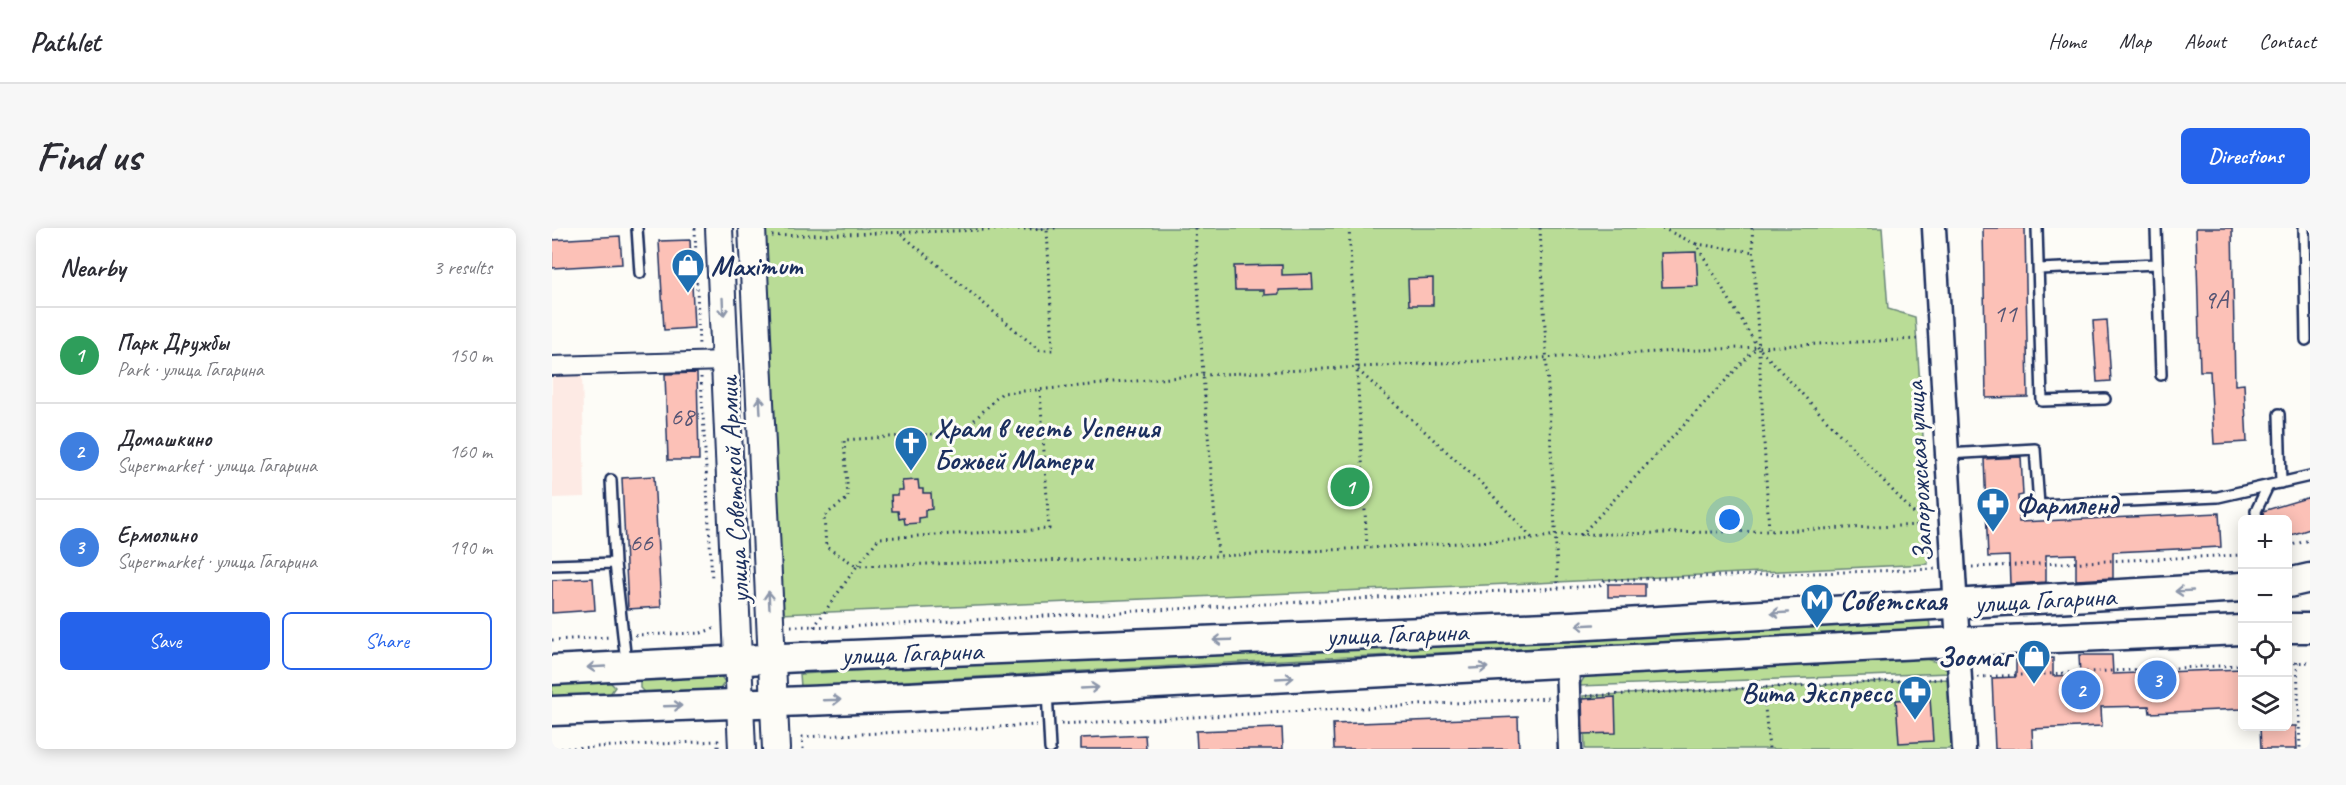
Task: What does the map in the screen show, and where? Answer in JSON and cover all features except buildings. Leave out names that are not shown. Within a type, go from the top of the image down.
[{"type":"main road","name":"улица Советской Армии","points":[[719,228],[742,749]]},
{"type":"main road","name":"улица Советской Армии","points":[[759,232],[776,749]]},
{"type":"main road","points":[[2292,582],[2310,578]]},
{"type":"main road","name":"улица Гагарина","points":[[552,670],[773,658],[1572,626],[2238,587]]},
{"type":"main road","points":[[2292,628],[2310,628]]},
{"type":"main road","name":"улица Гагарина","points":[[552,711],[1047,690],[1958,642],[2238,630]]},
{"type":"main road","points":[[626,665],[628,708]]},
{"type":"street","name":"Запорожская улица","points":[[1934,228],[1964,749]]},
{"type":"street","points":[[552,366],[726,361]]},
{"type":"street","points":[[1567,663],[1570,749]]},
{"type":"lane","points":[[637,228],[640,273]]},
{"type":"lane","points":[[2037,228],[2042,401],[2104,399]]},
{"type":"lane","points":[[2156,228],[2161,375]]},
{"type":"lane","points":[[2304,228],[2306,340]]},
{"type":"lane","points":[[2039,269],[2157,264]]},
{"type":"lane","points":[[2279,414],[2281,483]]},
{"type":"lane","points":[[1947,454],[2035,449],[2039,505],[2218,497],[2310,476]]},
{"type":"lane","points":[[611,480],[615,563],[626,665]]},
{"type":"lane","points":[[2257,515],[2256,511],[2268,486]]},
{"type":"lane","points":[[552,565],[615,563]]},
{"type":"lane","points":[[1047,690],[1050,749]]},
{"type":"path","points":[[695,228],[712,582]]},
{"type":"path","points":[[901,234],[1039,350],[1053,350],[1047,228]]},
{"type":"path","points":[[759,232],[901,234],[1058,228]]},
{"type":"path","points":[[1195,228],[1203,375],[1218,556]]},
{"type":"path","points":[[1349,228],[1366,547]]},
{"type":"path","points":[[1540,228],[1558,588]]},
{"type":"path","points":[[1662,228],[1696,244],[1755,252]]},
{"type":"path","points":[[1752,228],[1769,531]]},
{"type":"path","points":[[1696,244],[1757,346],[1925,525]]},
{"type":"path","points":[[1917,339],[1203,375],[1002,393],[962,432],[844,440],[848,498],[825,516],[826,547],[857,566],[1218,556],[1533,539],[1555,535],[1925,525],[1937,528]]},
{"type":"path","points":[[1581,535],[1757,346]]},
{"type":"path","points":[[1357,369],[1483,485],[1533,539]]},
{"type":"path","points":[[814,627],[879,538],[1049,530],[1040,390]]},
{"type":"path","points":[[2292,545],[2310,540]]},
{"type":"path","points":[[786,625],[814,627],[1599,586],[1605,580],[2238,555]]},
{"type":"path","points":[[714,617],[715,628]]},
{"type":"path","points":[[2297,662],[2300,749]]},
{"type":"path","points":[[2292,663],[2310,662]]},
{"type":"path","points":[[803,749],[802,737],[1763,687],[2238,665]]},
{"type":"path","points":[[1763,687],[1769,749]]},
{"type":"path","points":[[555,749],[718,741],[718,749]]},
{"type":"shaded area","points":[[582,371],[585,497],[552,498],[552,372]]},
{"type":"green space","points":[[765,228],[1882,228],[1888,309],[1915,317],[1922,411],[1928,564],[1536,583],[780,614]]},
{"type":"green space","points":[[1929,619],[1930,626],[1926,630],[1244,662],[801,687],[800,674],[1244,649]]},
{"type":"green space","points":[[1926,659],[1940,663],[1950,673],[1579,686],[1585,676],[1594,673]]},
{"type":"green space","points":[[720,675],[725,682],[720,689],[644,692],[640,688],[640,682],[644,679]]},
{"type":"green space","points":[[1948,679],[1951,749],[1585,749],[1583,696]]},
{"type":"green space","points":[[609,681],[615,687],[610,694],[552,697],[552,684]]},
{"type":"place","name":"Maximum","points":[[688,294]]},
{"type":"place","name":"Храм в честь Успения Божьей Матери","points":[[911,472]]},
{"type":"place","name":"Парк Дружбы","points":[[1350,487]]},
{"type":"place","name":"Фармленд","points":[[1993,533]]},
{"type":"place","name":"Советская","points":[[1817,629]]},
{"type":"place","name":"Ермолино","points":[[2157,680]]},
{"type":"place","name":"Зоомаг","points":[[2034,685]]},
{"type":"place","name":"Домашкино","points":[[2081,690]]},
{"type":"place","name":"Вита Экспресс","points":[[1915,721]]}]
